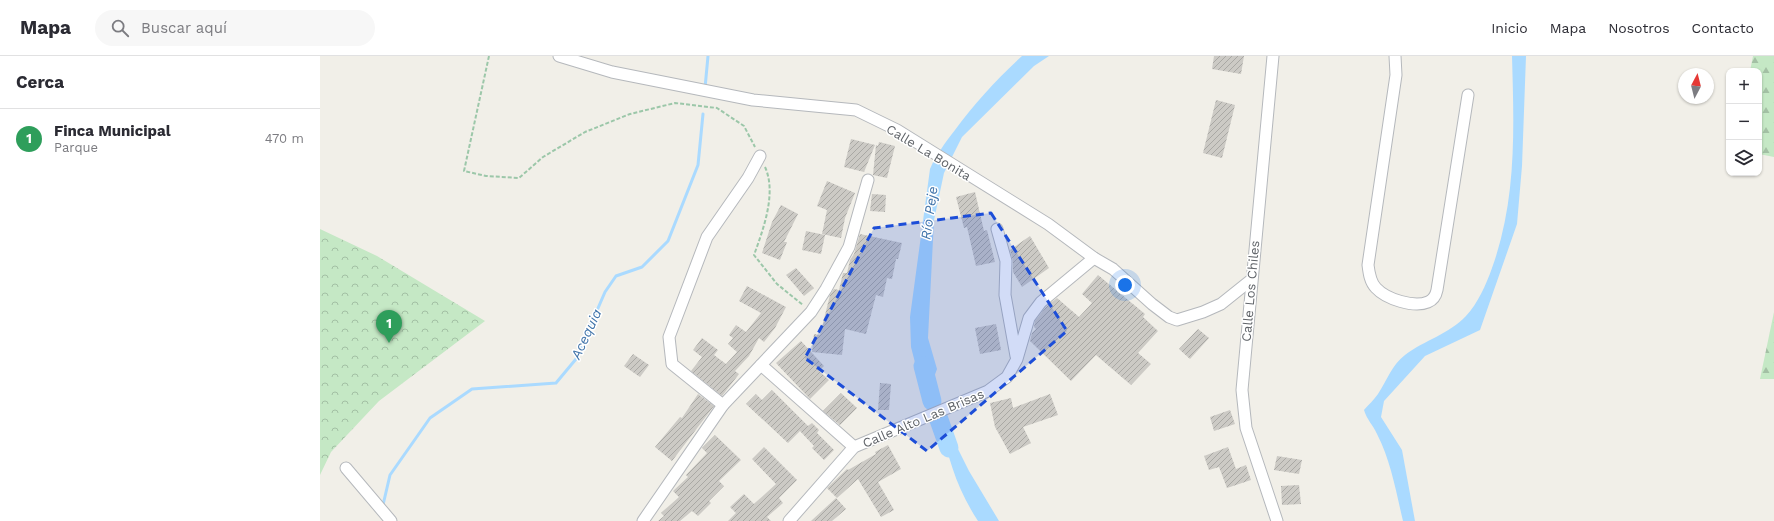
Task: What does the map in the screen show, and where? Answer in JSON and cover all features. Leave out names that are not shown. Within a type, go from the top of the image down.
[{"type":"street","name":"Calle La Bonita","points":[[559,56],[612,72],[753,100],[856,110],[897,130],[1048,224],[1094,258],[1113,269],[1169,317],[1177,320],[1203,312],[1221,304],[1251,280]]},
{"type":"street","name":"Calle Los Chiles","points":[[1273,56],[1251,280],[1243,376],[1243,412],[1250,444],[1276,521]]},
{"type":"street","points":[[1395,56],[1396,76],[1368,265],[1369,276],[1374,287],[1381,294],[1416,303],[1428,302],[1434,297],[1437,290],[1468,95]]},
{"type":"street","points":[[723,405],[672,364],[669,337],[707,236],[748,178],[760,156]]},
{"type":"street","points":[[643,521],[723,405],[811,312],[826,289],[849,247],[868,180]]},
{"type":"street","points":[[997,229],[1006,261],[1005,296],[1017,359]]},
{"type":"street","name":"Calle Alto Las Brisas","points":[[789,521],[854,447],[988,391],[1006,377],[1017,359],[1029,318],[1041,302],[1094,258]]},
{"type":"street","points":[[761,365],[854,447]]},
{"type":"street","points":[[346,468],[391,521]]},
{"type":"path","points":[[489,56],[464,171],[486,176],[518,178],[543,157],[585,132],[630,114],[675,104],[717,108],[744,126],[769,176],[767,217],[754,255],[777,284],[811,312]]},
{"type":"highlighted area","points":[[991,213],[1067,331],[927,451],[805,358],[874,228]]},
{"type":"green space","points":[[1753,56],[1774,56],[1774,157],[1762,155],[1762,68],[1751,68]]},
{"type":"green space","points":[[320,229],[377,256],[485,321],[379,401],[331,452],[320,475]]},
{"type":"green space","points":[[1774,312],[1774,379],[1760,379]]},
{"type":"water","points":[[1022,56],[1049,56],[1034,66],[962,137],[944,173],[934,220],[928,338],[937,369],[929,391],[921,386],[911,347],[910,317],[930,169],[941,149],[970,110],[995,82]]},
{"type":"water","points":[[1512,56],[1526,56],[1522,166],[1517,224],[1480,330],[1425,356],[1384,401],[1381,417],[1402,450],[1415,521],[1403,521],[1393,477],[1386,455],[1382,444],[1364,410],[1378,394],[1400,359],[1452,328],[1466,316],[1478,300],[1487,281],[1500,242],[1510,190],[1513,137]]},
{"type":"water","points":[[940,423],[953,439],[969,471],[999,521],[978,521],[964,497],[954,474]]},
{"type":"building","points":[[1214,56],[1244,56],[1241,74],[1212,69]]},
{"type":"building","points":[[1216,100],[1235,105],[1222,158],[1203,153]]},
{"type":"building","points":[[851,139],[875,145],[864,172],[844,167]]},
{"type":"building","points":[[879,142],[895,146],[887,178],[873,175],[876,145],[878,146]]},
{"type":"building","points":[[827,181],[855,193],[845,218],[841,238],[822,234],[827,210],[817,206]]},
{"type":"building","points":[[975,192],[984,231],[987,230],[995,262],[976,266],[967,227],[964,228],[956,197]]},
{"type":"building","points":[[872,194],[886,195],[885,212],[870,211]]},
{"type":"building","points":[[781,205],[798,214],[784,242],[787,242],[780,260],[762,253],[772,222]]},
{"type":"building","points":[[806,231],[825,235],[821,254],[802,250]]},
{"type":"building","points":[[860,234],[902,243],[898,259],[896,259],[892,279],[887,278],[883,297],[876,295],[866,334],[845,329],[842,355],[812,352],[814,334],[820,335],[830,295],[834,289],[839,290],[843,273],[847,273],[850,260],[854,254]]},
{"type":"building","points":[[1030,236],[1049,268],[1022,287],[1013,272],[1013,261],[1010,250]]},
{"type":"building","points":[[796,268],[814,288],[804,296],[786,275]]},
{"type":"building","points":[[1098,275],[1145,314],[1143,317],[1158,331],[1138,353],[1151,364],[1131,385],[1096,355],[1071,381],[1030,341],[1032,333],[1036,329],[1034,327],[1035,321],[1046,307],[1057,298],[1079,317],[1092,303],[1082,294]]},
{"type":"building","points":[[747,286],[786,307],[775,328],[764,342],[759,338],[749,356],[735,371],[739,374],[722,396],[691,371],[702,357],[693,350],[702,338],[718,350],[714,355],[726,364],[737,352],[728,344],[733,338],[729,335],[736,325],[746,332],[761,313],[739,301]]},
{"type":"building","points":[[996,324],[1001,350],[980,354],[975,328]]},
{"type":"building","points":[[1198,329],[1209,338],[1190,359],[1179,349]]},
{"type":"building","points":[[801,341],[824,366],[819,371],[829,380],[810,399],[776,363]]},
{"type":"building","points":[[633,354],[649,365],[640,377],[624,366]]},
{"type":"building","points":[[880,383],[891,384],[889,410],[878,410]]},
{"type":"building","points":[[772,390],[808,426],[812,423],[819,430],[817,433],[834,450],[824,460],[812,448],[814,446],[800,431],[788,443],[746,404],[756,394],[762,400]]},
{"type":"building","points":[[841,393],[857,408],[840,425],[823,411]]},
{"type":"building","points":[[698,394],[714,406],[672,461],[655,447],[680,417],[682,418]]},
{"type":"building","points":[[1050,394],[1058,415],[1023,427],[1031,443],[1010,454],[995,427],[990,403],[1011,398],[1013,408]]},
{"type":"building","points":[[1230,410],[1235,424],[1214,431],[1210,417]]},
{"type":"building","points":[[715,435],[741,460],[719,481],[724,486],[709,501],[711,503],[698,516],[692,511],[680,521],[658,521],[664,516],[661,513],[679,497],[673,491],[688,477],[686,475],[707,453],[702,448]]},
{"type":"building","points":[[888,445],[901,469],[878,482],[894,510],[881,517],[858,479],[837,498],[827,488],[847,469],[848,470],[876,454],[875,452]]},
{"type":"building","points":[[764,447],[797,480],[779,498],[783,503],[767,517],[771,521],[728,521],[736,513],[730,507],[744,494],[754,504],[776,484],[752,459]]},
{"type":"building","points":[[1228,447],[1236,469],[1246,465],[1251,480],[1227,488],[1219,467],[1209,470],[1204,456]]},
{"type":"building","points":[[1277,456],[1302,460],[1299,474],[1274,470]]},
{"type":"building","points":[[1299,485],[1301,504],[1282,505],[1281,486]]},
{"type":"building","points":[[836,498],[846,509],[832,521],[811,521]]},
{"type":"waterway","name":"Acequia","points":[[705,88],[708,56]]},
{"type":"waterway","name":"Acequia","points":[[383,505],[390,475],[430,418],[472,389],[556,383],[576,359],[605,292],[616,276],[642,267],[668,241],[698,165],[703,114]]},
{"type":"waterway","name":"Río Peje","points":[[923,366],[932,401]]},
{"type":"waterway","name":"Río Peje","points":[[938,417],[949,448]]},
{"type":"place","name":"Finca Municipal","points":[[389,343]]}]
